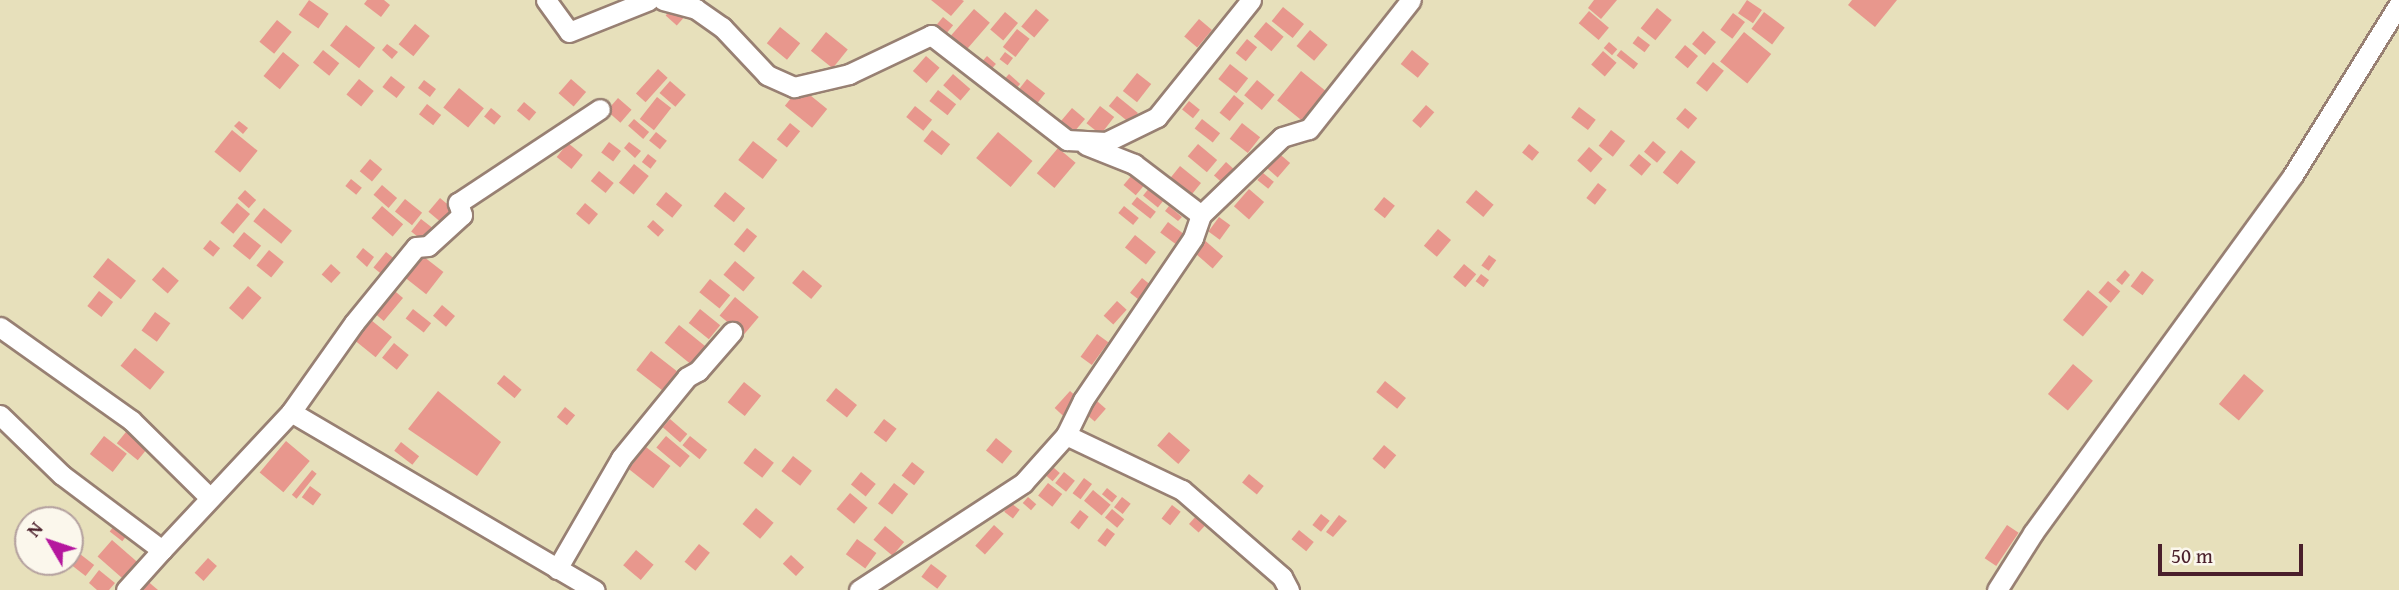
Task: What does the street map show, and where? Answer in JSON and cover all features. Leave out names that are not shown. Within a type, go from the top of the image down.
[{"type":"street","points":[[546,0],[569,32],[649,0]]},
{"type":"street","points":[[663,0],[696,9],[722,27],[767,75],[794,87],[849,74],[931,35],[1067,140],[1079,142],[1106,142],[1157,117],[1251,0]]},
{"type":"street","points":[[859,590],[1023,483],[1066,435],[1083,400],[1193,237],[1201,215],[1282,137],[1309,129],[1397,23],[1411,0]]},
{"type":"street","points":[[1997,590],[2033,533],[2293,176],[2399,4]]},
{"type":"street","points":[[126,590],[291,412],[354,323],[416,247],[428,246],[462,215],[458,203],[600,109]]},
{"type":"street","points":[[1079,142],[1134,164],[1201,215]]},
{"type":"street","points":[[0,327],[131,420],[210,498]]},
{"type":"street","points":[[558,569],[621,458],[687,377],[698,371],[732,332]]},
{"type":"street","points":[[291,412],[595,590]]},
{"type":"street","points":[[0,415],[62,475],[162,550]]},
{"type":"street","points":[[1066,435],[1182,491],[1282,578],[1289,590]]},
{"type":"building","points":[[309,0],[329,14],[318,29],[299,15]]},
{"type":"building","points":[[367,0],[384,0],[390,5],[381,17],[364,4]]},
{"type":"building","points":[[931,0],[962,0],[964,1],[951,16]]},
{"type":"building","points":[[1594,0],[1617,0],[1601,19],[1588,8]]},
{"type":"building","points":[[1747,0],[1762,10],[1753,23],[1738,13]]},
{"type":"building","points":[[1852,0],[1897,0],[1875,27],[1848,5]]},
{"type":"building","points":[[675,5],[686,15],[677,25],[666,15]]},
{"type":"building","points":[[1283,7],[1304,24],[1293,38],[1272,21]]},
{"type":"building","points":[[1657,8],[1672,20],[1655,40],[1641,28]]},
{"type":"building","points":[[974,9],[990,23],[967,49],[951,35]]},
{"type":"building","points":[[1036,9],[1049,20],[1034,38],[1021,27]]},
{"type":"building","points":[[1589,11],[1609,28],[1599,40],[1579,23]]},
{"type":"building","points":[[1005,12],[1018,23],[1003,41],[990,30]]},
{"type":"building","points":[[1764,12],[1785,28],[1772,44],[1751,29]]},
{"type":"building","points":[[1733,13],[1745,22],[1732,39],[1720,30]]},
{"type":"building","points":[[943,17],[953,25],[945,35],[935,27]]},
{"type":"building","points":[[1199,19],[1212,30],[1197,48],[1184,37]]},
{"type":"building","points":[[277,20],[292,32],[274,54],[259,42]]},
{"type":"building","points":[[1266,22],[1284,37],[1271,51],[1254,37]]},
{"type":"building","points":[[415,24],[430,36],[413,56],[399,44]]},
{"type":"building","points":[[346,25],[375,48],[359,68],[330,45]]},
{"type":"building","points":[[780,27],[800,43],[787,60],[767,43]]},
{"type":"building","points":[[1017,29],[1030,39],[1015,57],[1003,47]]},
{"type":"building","points":[[1310,30],[1328,45],[1314,61],[1297,46]]},
{"type":"building","points":[[1703,31],[1716,42],[1705,55],[1692,44]]},
{"type":"building","points":[[826,32],[848,50],[833,68],[811,51]]},
{"type":"building","points":[[1744,32],[1771,54],[1747,84],[1720,62]]},
{"type":"building","points":[[1638,36],[1650,45],[1645,52],[1633,43]]},
{"type":"building","points":[[1247,39],[1257,47],[1246,61],[1236,53]]},
{"type":"building","points":[[1609,42],[1617,49],[1612,55],[1604,48]]},
{"type":"building","points":[[387,44],[398,52],[392,59],[382,50]]},
{"type":"building","points":[[1685,45],[1698,56],[1688,68],[1675,57]]},
{"type":"building","points":[[323,50],[339,63],[329,76],[313,62]]},
{"type":"building","points":[[1412,50],[1429,64],[1418,78],[1401,64]]},
{"type":"building","points":[[1621,50],[1638,64],[1634,69],[1617,55]]},
{"type":"building","points":[[1603,51],[1617,63],[1605,76],[1591,65]]},
{"type":"building","points":[[283,52],[299,65],[280,89],[263,76]]},
{"type":"building","points":[[1005,52],[1013,58],[1008,65],[1000,59]]},
{"type":"building","points":[[926,56],[940,68],[926,83],[913,71]]},
{"type":"building","points":[[987,56],[996,64],[989,71],[980,63]]},
{"type":"building","points":[[1713,62],[1724,71],[1707,92],[1696,83]]},
{"type":"building","points":[[1230,64],[1248,78],[1236,93],[1218,79]]},
{"type":"building","points":[[658,69],[668,78],[646,102],[636,94]]},
{"type":"building","points":[[1301,71],[1333,97],[1309,126],[1277,101]]},
{"type":"building","points":[[1137,73],[1151,84],[1137,102],[1123,91]]},
{"type":"building","points":[[953,74],[970,89],[961,100],[943,85]]},
{"type":"building","points":[[1009,74],[1020,84],[1014,91],[1003,81]]},
{"type":"building","points":[[391,76],[405,87],[397,98],[382,87]]},
{"type":"building","points":[[359,79],[374,91],[361,107],[346,95]]},
{"type":"building","points":[[571,79],[586,92],[574,106],[559,93]]},
{"type":"building","points":[[1027,79],[1045,93],[1037,104],[1018,90]]},
{"type":"building","points":[[424,80],[436,89],[430,97],[418,88]]},
{"type":"building","points":[[1257,80],[1275,95],[1262,110],[1244,95]]},
{"type":"building","points":[[670,81],[686,95],[675,107],[660,93]]},
{"type":"building","points":[[800,87],[827,109],[812,128],[785,106]]},
{"type":"building","points":[[459,88],[484,108],[468,128],[443,107]]},
{"type":"building","points":[[938,90],[956,104],[948,115],[929,101]]},
{"type":"building","points":[[1234,95],[1244,103],[1230,121],[1220,113]]},
{"type":"building","points":[[1117,96],[1138,113],[1130,123],[1109,106]]},
{"type":"building","points":[[657,97],[671,108],[654,130],[640,119]]},
{"type":"building","points":[[618,98],[632,110],[620,123],[607,111]]},
{"type":"building","points":[[1189,101],[1200,110],[1193,118],[1182,110]]},
{"type":"building","points":[[524,102],[536,112],[529,121],[517,110]]},
{"type":"building","points":[[427,104],[441,115],[433,125],[419,114]]},
{"type":"building","points":[[1426,105],[1434,112],[1421,128],[1412,121]]},
{"type":"building","points":[[915,106],[932,120],[923,131],[906,117]]},
{"type":"building","points":[[1100,106],[1114,117],[1101,134],[1086,123]]},
{"type":"building","points":[[1579,107],[1596,120],[1588,130],[1571,117]]},
{"type":"building","points":[[491,108],[501,116],[494,125],[484,117]]},
{"type":"building","points":[[1072,108],[1085,119],[1070,137],[1057,126]]},
{"type":"building","points":[[1685,108],[1697,118],[1688,129],[1676,119]]},
{"type":"building","points":[[634,119],[649,132],[643,139],[628,126]]},
{"type":"building","points":[[1202,119],[1220,133],[1213,143],[1195,128]]},
{"type":"building","points":[[239,121],[248,128],[243,134],[234,126]]},
{"type":"building","points":[[790,123],[800,131],[787,148],[777,139]]},
{"type":"building","points":[[1242,123],[1260,137],[1248,153],[1230,139]]},
{"type":"building","points":[[232,130],[258,151],[240,173],[214,152]]},
{"type":"building","points":[[932,130],[950,144],[942,155],[923,141]]},
{"type":"building","points":[[1611,130],[1625,141],[1613,157],[1599,146]]},
{"type":"building","points":[[656,132],[667,141],[660,149],[649,141]]},
{"type":"building","points":[[998,132],[1032,161],[1011,187],[976,158]]},
{"type":"building","points":[[753,141],[777,160],[763,179],[738,160]]},
{"type":"building","points":[[1653,141],[1666,152],[1657,163],[1644,152]]},
{"type":"building","points":[[609,142],[621,151],[613,161],[601,152]]},
{"type":"building","points":[[629,142],[641,151],[635,158],[624,148]]},
{"type":"building","points":[[568,143],[583,155],[571,169],[557,157]]},
{"type":"building","points":[[1198,144],[1217,160],[1207,172],[1188,156]]},
{"type":"building","points":[[1529,144],[1539,152],[1532,161],[1522,153]]},
{"type":"building","points":[[1589,147],[1603,159],[1591,172],[1577,161]]},
{"type":"building","points":[[1058,148],[1076,163],[1054,188],[1037,173]]},
{"type":"building","points":[[1275,150],[1290,163],[1278,177],[1263,164]]},
{"type":"building","points":[[1681,150],[1696,162],[1678,184],[1663,173]]},
{"type":"building","points":[[648,154],[657,161],[651,169],[642,162]]},
{"type":"building","points":[[1639,154],[1651,164],[1642,176],[1629,165]]},
{"type":"building","points":[[370,159],[382,169],[372,182],[360,171]]},
{"type":"building","points":[[1226,162],[1236,171],[1224,184],[1214,175]]},
{"type":"building","points":[[634,164],[649,176],[634,195],[619,183]]},
{"type":"building","points":[[1180,166],[1201,183],[1191,195],[1170,178]]},
{"type":"building","points":[[1137,169],[1149,179],[1136,195],[1124,185]]},
{"type":"building","points":[[599,171],[614,183],[606,193],[591,181]]},
{"type":"building","points":[[1263,173],[1274,182],[1268,189],[1257,180]]},
{"type":"building","points":[[351,179],[362,188],[356,195],[345,186]]},
{"type":"building","points":[[1598,183],[1607,190],[1595,205],[1586,198]]},
{"type":"building","points":[[382,185],[397,198],[389,208],[373,195]]},
{"type":"building","points":[[1150,187],[1165,199],[1158,208],[1143,196]]},
{"type":"building","points":[[1249,189],[1264,202],[1249,219],[1234,206]]},
{"type":"building","points":[[245,190],[256,200],[249,208],[238,198]]},
{"type":"building","points":[[1476,190],[1494,205],[1483,217],[1466,202]]},
{"type":"building","points":[[666,192],[682,205],[672,218],[656,204]]},
{"type":"building","points":[[725,192],[745,208],[734,222],[714,206]]},
{"type":"building","points":[[1137,197],[1156,212],[1150,219],[1131,204]]},
{"type":"building","points":[[1384,197],[1395,206],[1385,218],[1374,209]]},
{"type":"building","points":[[440,198],[458,213],[446,227],[428,212]]},
{"type":"building","points":[[405,199],[422,213],[412,225],[395,211]]},
{"type":"building","points":[[237,203],[250,214],[233,234],[220,223]]},
{"type":"building","points":[[585,203],[598,214],[589,225],[576,214]]},
{"type":"building","points":[[382,206],[403,224],[393,236],[372,218]]},
{"type":"building","points":[[1124,206],[1139,218],[1133,225],[1118,213]]},
{"type":"building","points":[[1169,206],[1182,217],[1178,221],[1165,211]]},
{"type":"building","points":[[264,208],[292,231],[281,244],[253,221]]},
{"type":"building","points":[[1219,217],[1230,225],[1220,240],[1208,232]]},
{"type":"building","points":[[421,219],[434,229],[424,241],[411,232]]},
{"type":"building","points":[[653,220],[664,230],[658,237],[647,227]]},
{"type":"building","points":[[1168,222],[1189,238],[1181,248],[1160,232]]},
{"type":"building","points":[[747,228],[757,236],[744,253],[734,244]]},
{"type":"building","points":[[1438,229],[1451,240],[1437,257],[1424,246]]},
{"type":"building","points":[[244,232],[261,246],[250,260],[233,246]]},
{"type":"building","points":[[1135,235],[1156,252],[1146,264],[1125,247]]},
{"type":"building","points":[[1202,238],[1223,256],[1213,268],[1192,250]]},
{"type":"building","points":[[210,240],[220,248],[213,257],[203,249]]},
{"type":"building","points":[[363,248],[374,257],[367,267],[356,257]]},
{"type":"building","points":[[269,250],[284,262],[271,278],[256,266]]},
{"type":"building","points":[[386,252],[396,260],[384,276],[373,268]]},
{"type":"building","points":[[419,253],[443,272],[426,294],[402,275]]},
{"type":"building","points":[[1489,255],[1496,260],[1489,271],[1481,266]]},
{"type":"building","points":[[108,258],[136,281],[121,299],[93,277]]},
{"type":"building","points":[[735,261],[755,278],[743,292],[723,275]]},
{"type":"building","points":[[331,264],[341,273],[331,283],[322,274]]},
{"type":"building","points":[[1464,264],[1476,274],[1465,287],[1453,277]]},
{"type":"building","points":[[163,267],[179,281],[168,294],[152,280]]},
{"type":"building","points":[[803,270],[822,286],[811,299],[792,283]]},
{"type":"building","points":[[2125,270],[2130,275],[2122,285],[2116,280]]},
{"type":"building","points":[[2142,271],[2154,280],[2143,295],[2131,286]]},
{"type":"building","points":[[1481,274],[1489,280],[1484,287],[1476,281]]},
{"type":"building","points":[[1142,278],[1153,287],[1141,302],[1130,293]]},
{"type":"building","points":[[710,279],[730,295],[720,309],[699,292]]},
{"type":"building","points":[[2108,281],[2120,291],[2111,303],[2098,292]]},
{"type":"building","points":[[248,286],[262,298],[243,320],[229,308]]},
{"type":"building","points":[[390,287],[403,298],[384,321],[371,310]]},
{"type":"building","points":[[2088,290],[2108,307],[2083,337],[2063,320]]},
{"type":"building","points":[[99,291],[113,302],[101,317],[87,306]]},
{"type":"building","points":[[735,297],[759,317],[743,335],[720,315]]},
{"type":"building","points":[[1117,301],[1127,310],[1113,325],[1104,316]]},
{"type":"building","points":[[442,305],[455,316],[446,327],[433,316]]},
{"type":"building","points":[[413,309],[431,323],[424,333],[406,318]]},
{"type":"building","points":[[700,309],[720,325],[709,339],[689,323]]},
{"type":"building","points":[[155,312],[170,323],[157,342],[141,331]]},
{"type":"building","points":[[371,320],[392,337],[376,357],[355,340]]},
{"type":"building","points":[[679,325],[711,351],[696,369],[665,343]]},
{"type":"building","points":[[1097,334],[1108,342],[1092,365],[1081,357]]},
{"type":"building","points":[[394,343],[409,355],[397,370],[382,358]]},
{"type":"building","points":[[135,348],[165,372],[150,390],[121,366]]},
{"type":"building","points":[[651,351],[680,374],[665,393],[636,370]]},
{"type":"building","points":[[2073,364],[2093,381],[2068,411],[2048,394]]},
{"type":"building","points":[[2244,374],[2264,391],[2239,421],[2219,404]]},
{"type":"building","points":[[504,375],[522,390],[515,398],[497,383]]},
{"type":"building","points":[[1385,381],[1406,398],[1397,409],[1376,392]]},
{"type":"building","points":[[744,382],[761,396],[745,416],[728,402]]},
{"type":"building","points":[[836,388],[857,405],[847,417],[826,400]]},
{"type":"building","points":[[438,391],[501,442],[477,476],[408,429]]},
{"type":"building","points":[[1070,391],[1081,401],[1066,418],[1055,408]]},
{"type":"building","points":[[1090,395],[1106,409],[1095,422],[1079,408]]},
{"type":"building","points":[[565,407],[575,415],[567,425],[557,417]]},
{"type":"building","points":[[670,419],[687,434],[680,442],[663,427]]},
{"type":"building","points":[[884,419],[897,429],[886,442],[874,432]]},
{"type":"building","points":[[130,427],[151,444],[138,460],[117,443]]},
{"type":"building","points":[[1169,432],[1190,450],[1178,464],[1157,446]]},
{"type":"building","points":[[104,436],[127,454],[113,472],[90,454]]},
{"type":"building","points":[[666,436],[690,456],[680,467],[656,447]]},
{"type":"building","points":[[690,436],[707,450],[700,459],[682,445]]},
{"type":"building","points":[[996,438],[1012,451],[1002,464],[986,450]]},
{"type":"building","points":[[286,441],[310,461],[283,492],[260,472]]},
{"type":"building","points":[[401,442],[419,456],[412,465],[394,451]]},
{"type":"building","points":[[1384,445],[1396,455],[1385,469],[1372,459]]},
{"type":"building","points":[[646,447],[670,466],[653,488],[629,469]]},
{"type":"building","points":[[755,448],[774,463],[762,478],[743,463]]},
{"type":"building","points":[[793,456],[812,471],[800,486],[781,471]]},
{"type":"building","points":[[912,462],[925,472],[914,485],[902,475]]},
{"type":"building","points":[[1053,467],[1060,473],[1053,481],[1046,475]]},
{"type":"building","points":[[312,470],[317,474],[297,499],[292,495]]},
{"type":"building","points":[[861,472],[876,484],[866,496],[851,484]]},
{"type":"building","points":[[1064,472],[1075,481],[1066,492],[1055,483]]},
{"type":"building","points":[[1249,474],[1264,486],[1257,495],[1242,483]]},
{"type":"building","points":[[1084,478],[1092,484],[1081,499],[1073,493]]},
{"type":"building","points":[[894,483],[908,494],[892,515],[878,503]]},
{"type":"building","points":[[1048,483],[1062,494],[1052,507],[1038,496]]},
{"type":"building","points":[[310,486],[321,494],[313,506],[302,497]]},
{"type":"building","points":[[1107,488],[1117,496],[1112,502],[1102,494]]},
{"type":"building","points":[[1093,490],[1111,505],[1102,516],[1084,501]]},
{"type":"building","points":[[850,493],[868,508],[854,524],[837,509]]},
{"type":"building","points":[[1028,497],[1036,504],[1031,510],[1023,503]]},
{"type":"building","points":[[1122,497],[1131,504],[1123,514],[1114,507]]},
{"type":"building","points":[[1011,503],[1020,510],[1013,518],[1004,512]]},
{"type":"building","points":[[1172,505],[1181,512],[1170,525],[1162,518]]},
{"type":"building","points":[[756,508],[774,523],[760,539],[743,524]]},
{"type":"building","points":[[1112,509],[1124,519],[1117,528],[1105,517]]},
{"type":"building","points":[[1080,510],[1089,517],[1079,529],[1070,523]]},
{"type":"building","points":[[1321,514],[1330,521],[1321,532],[1312,525]]},
{"type":"building","points":[[1197,515],[1207,524],[1199,533],[1189,524]]},
{"type":"building","points":[[1339,515],[1347,521],[1333,537],[1326,532]]},
{"type":"building","points":[[994,525],[1004,534],[985,555],[975,546]]},
{"type":"building","points":[[2007,525],[2019,533],[1996,566],[1985,558]]},
{"type":"building","points":[[114,526],[127,536],[122,541],[110,532]]},
{"type":"building","points":[[885,526],[904,542],[893,556],[873,540]]},
{"type":"building","points":[[1107,528],[1115,534],[1105,547],[1097,541]]},
{"type":"building","points":[[1299,530],[1314,542],[1306,551],[1291,539]]},
{"type":"building","points":[[857,539],[876,553],[865,568],[846,554]]},
{"type":"building","points":[[112,540],[140,564],[125,581],[98,557]]},
{"type":"building","points":[[699,544],[710,553],[695,571],[685,562]]},
{"type":"building","points":[[636,550],[654,565],[641,580],[623,565]]},
{"type":"building","points":[[791,555],[804,567],[796,576],[783,564]]},
{"type":"building","points":[[84,557],[94,565],[84,575]]},
{"type":"building","points":[[208,558],[217,566],[204,581],[195,573]]},
{"type":"building","points":[[931,564],[947,576],[937,589],[921,577]]},
{"type":"building","points":[[99,570],[115,583],[109,590],[97,590],[89,583]]},
{"type":"building","points":[[145,579],[158,590],[136,590]]}]
